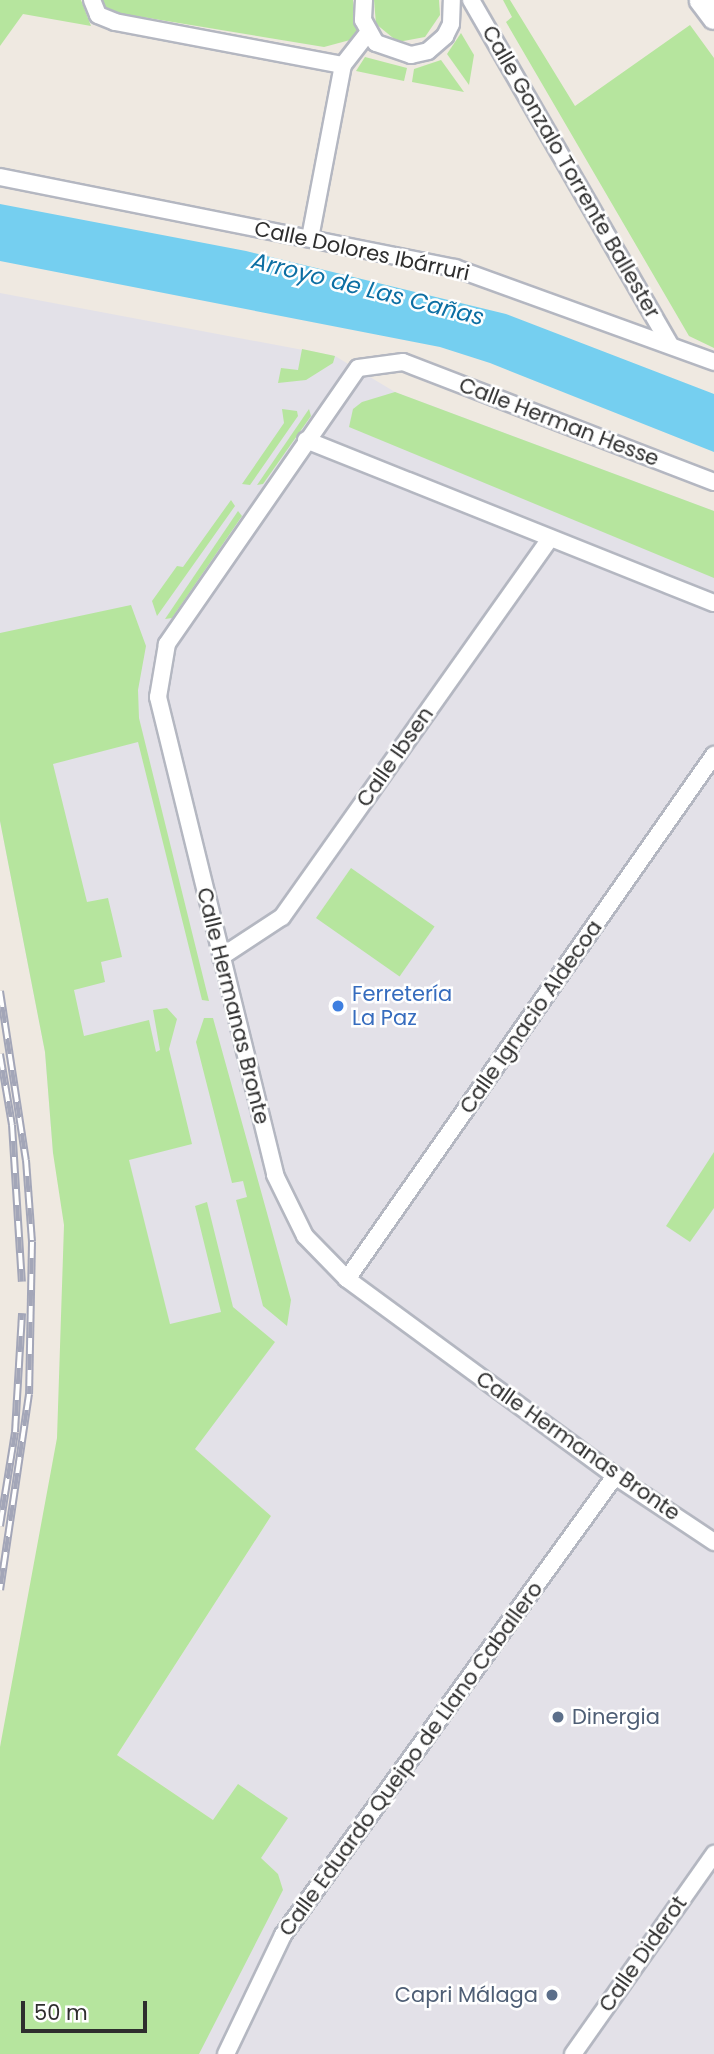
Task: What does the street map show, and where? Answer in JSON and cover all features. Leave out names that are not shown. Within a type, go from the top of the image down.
[{"type":"main road","points":[[701,0],[714,18]]},
{"type":"street","points":[[92,0],[98,15],[115,22],[343,65]]},
{"type":"street","points":[[364,0],[368,33],[386,50],[420,54],[445,36],[451,24],[452,0]]},
{"type":"street","name":"Calle Gonzalo Torrente Ballester","points":[[471,0],[670,345]]},
{"type":"street","points":[[310,238],[343,65],[368,33]]},
{"type":"street","name":"Calle Dolores Ibárruri","points":[[0,177],[455,268],[714,362]]},
{"type":"street","name":"Calle Hermanas Bronte","points":[[403,362],[358,368],[167,644],[160,670],[158,697],[275,1175],[305,1236],[347,1279],[615,1476],[714,1542]]},
{"type":"street","name":"Calle Herman Hesse","points":[[403,362],[714,482]]},
{"type":"street","points":[[306,440],[714,603]]},
{"type":"street","name":"Calle Ibsen","points":[[221,957],[282,917],[550,538]]},
{"type":"street","name":"Calle Ignacio Aldecoa","points":[[347,1279],[714,755]]},
{"type":"street","name":"Calle Eduardo Queipo de Llano Caballero","points":[[226,2054],[283,1936],[615,1476]]},
{"type":"street","name":"Calle Diderot","points":[[573,2054],[714,1854]]},
{"type":"shaded area","points":[[0,293],[335,356],[395,392],[714,511],[714,2054],[199,2054],[278,1874],[213,1820],[117,1755],[271,1516],[195,1450],[53,1153],[45,1052],[0,821]]},
{"type":"green space","points":[[0,0],[81,0],[91,26],[23,14],[0,46]]},
{"type":"green space","points":[[99,0],[353,0],[357,33],[350,40],[324,47],[106,11]]},
{"type":"green space","points":[[374,0],[439,0],[440,15],[425,37],[398,42],[376,24]]},
{"type":"green space","points":[[503,0],[510,0],[575,106],[690,25],[714,58],[714,348],[689,336],[506,22],[512,17]]},
{"type":"green space","points":[[461,33],[474,55],[469,85],[447,54]]},
{"type":"green space","points":[[365,57],[407,68],[404,81],[356,71]]},
{"type":"green space","points":[[441,60],[464,92],[412,82],[414,69]]},
{"type":"green space","points":[[302,349],[335,356],[333,363],[306,380],[278,383],[281,368],[298,370]]},
{"type":"green space","points":[[395,392],[714,511],[714,578],[349,427],[353,409],[362,402]]},
{"type":"green space","points":[[282,409],[297,411],[298,416],[250,485],[242,484],[284,423]]},
{"type":"green space","points":[[309,409],[311,416],[263,484],[257,485]]},
{"type":"green space","points":[[231,500],[235,506],[157,616],[152,601],[177,566],[183,567]]},
{"type":"green space","points":[[238,511],[242,516],[172,618],[165,619]]},
{"type":"green space","points":[[131,605],[146,646],[138,690],[139,718],[209,1001],[202,1000],[138,742],[53,764],[87,902],[108,898],[122,957],[101,962],[105,982],[74,990],[84,1036],[149,1020],[156,1052],[160,1050],[153,1010],[167,1008],[177,1019],[169,1049],[192,1144],[129,1160],[170,1324],[221,1312],[195,1206],[207,1202],[233,1307],[275,1342],[195,1449],[271,1516],[117,1755],[213,1820],[238,1784],[288,1818],[261,1858],[278,1874],[283,1890],[199,2054],[0,2054],[0,1747],[57,1438],[64,1225],[53,1153],[45,1052],[0,821],[0,633]]},
{"type":"green space","points":[[351,868],[435,927],[400,976],[316,918]]},
{"type":"green space","points":[[204,1018],[213,1018],[291,1300],[287,1326],[263,1306],[236,1200],[247,1197],[243,1181],[232,1183],[196,1042]]},
{"type":"green space","points":[[714,1152],[714,1208],[690,1242],[666,1226]]},
{"type":"water","name":"Arroyo de Las Cañas","points":[[0,204],[246,251],[506,314],[714,394],[714,452],[490,363],[440,347],[0,261]]},
{"type":"railway","points":[[0,991],[26,1160],[32,1242],[29,1394],[0,1590]]},
{"type":"railway","points":[[0,1054],[12,1125],[22,1282]]},
{"type":"railway","points":[[0,1526],[15,1432],[22,1313]]},
{"type":"place","name":"Ferretería La Paz","points":[[338,1006]]},
{"type":"place","name":"Dinergia","points":[[558,1717]]},
{"type":"place","name":"Capri Málaga","points":[[552,1995]]}]
